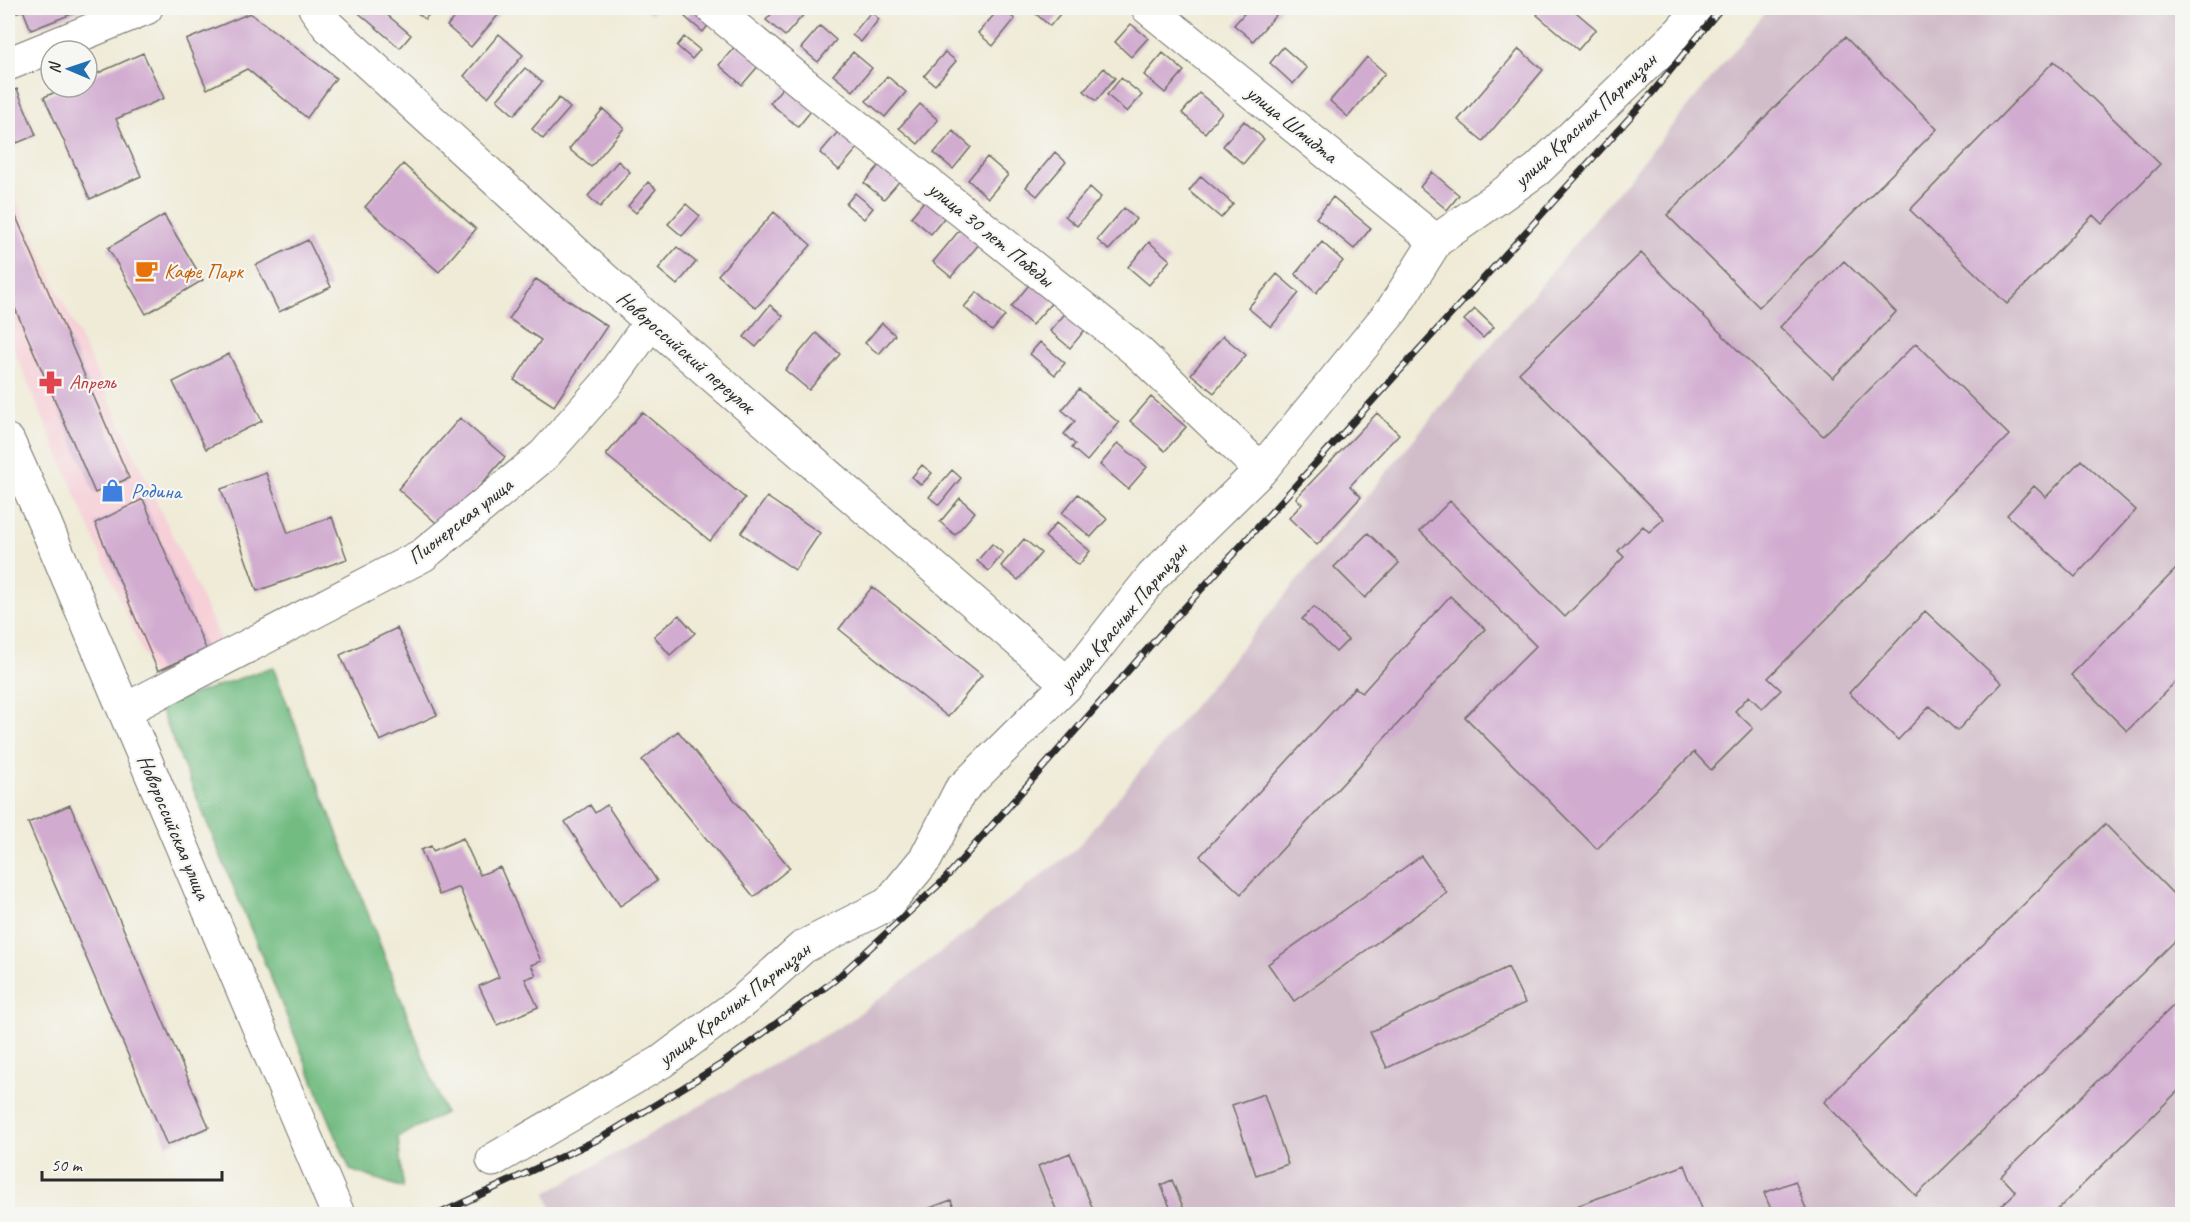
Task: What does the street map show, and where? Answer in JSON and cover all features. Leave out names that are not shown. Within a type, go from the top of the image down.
[{"type":"street","points":[[8,64],[146,8]]},
{"type":"street","name":"Новороссийский переулок","points":[[315,8],[328,26],[651,322],[1068,684]]},
{"type":"street","name":"улица 30 лет Победы","points":[[712,8],[1137,351],[1261,470]]},
{"type":"street","name":"улица Шмидта","points":[[1148,8],[1436,241]]},
{"type":"street","name":"улица Красных Партизан","points":[[493,1160],[661,1062],[744,1000],[804,947],[888,904],[926,858],[960,791],[1068,684],[1153,576],[1261,470],[1393,309],[1436,241],[1537,170],[1680,32],[1701,8]]},
{"type":"street","name":"Пионерская улица","points":[[125,710],[423,555],[544,455],[605,386],[651,322]]},
{"type":"street","name":"Новороссийская улица","points":[[8,441],[33,494],[338,1215]]},
{"type":"shaded area","points":[[1769,8],[2182,8],[2182,1214],[553,1214],[546,1193],[848,1022],[1075,850]]},
{"type":"shaded area","name":"Родина","points":[[8,183],[224,646],[153,677],[8,336]]},
{"type":"green space","points":[[273,667],[445,1113],[398,1137],[403,1188],[350,1170],[159,706]]},
{"type":"building","points":[[8,8],[87,8],[31,30],[23,10],[8,16]]},
{"type":"building","points":[[355,8],[379,8],[411,35],[400,48]]},
{"type":"building","points":[[411,8],[435,8],[425,19]]},
{"type":"building","points":[[462,8],[491,8],[499,14],[471,47],[447,26]]},
{"type":"building","points":[[643,8],[656,8],[651,14]]},
{"type":"building","points":[[694,8],[705,8],[715,17],[703,32],[685,17]]},
{"type":"building","points":[[777,8],[799,8],[805,13],[785,36],[766,20]]},
{"type":"building","points":[[1000,8],[1015,19],[993,46],[978,33]]},
{"type":"building","points":[[1029,8],[1065,8],[1050,26]]},
{"type":"building","points":[[1249,8],[1282,8],[1253,41],[1234,25]]},
{"type":"building","points":[[1543,8],[1571,8],[1596,29],[1578,50],[1537,15]]},
{"type":"building","points":[[871,12],[879,19],[861,42],[852,35]]},
{"type":"building","points":[[250,13],[336,78],[307,118],[247,69],[207,89],[186,40]]},
{"type":"building","points":[[1131,24],[1148,38],[1131,57],[1115,42]]},
{"type":"building","points":[[820,26],[836,40],[818,62],[801,48]]},
{"type":"building","points":[[499,34],[523,55],[488,97],[464,76]]},
{"type":"building","points":[[684,37],[700,50],[692,59],[677,46]]},
{"type":"building","points":[[1845,37],[1937,129],[1759,307],[1667,215]]},
{"type":"building","points":[[738,43],[761,63],[742,85],[719,65]]},
{"type":"building","points":[[1283,47],[1307,68],[1293,84],[1270,63]]},
{"type":"building","points":[[1519,49],[1543,70],[1483,141],[1458,120]]},
{"type":"building","points":[[853,52],[872,68],[853,91],[833,75]]},
{"type":"building","points":[[945,52],[956,61],[935,85],[924,76]]},
{"type":"building","points":[[143,53],[164,98],[116,119],[141,176],[90,199],[45,99],[99,99],[99,73]]},
{"type":"building","points":[[1163,53],[1184,71],[1165,93],[1144,75]]},
{"type":"building","points":[[1367,57],[1385,73],[1348,117],[1330,101]]},
{"type":"building","points":[[2054,61],[2160,164],[2102,224],[2093,215],[2007,304],[1910,210]]},
{"type":"building","points":[[525,68],[542,82],[514,115],[497,100]]},
{"type":"building","points":[[1104,68],[1115,78],[1096,101],[1084,91]]},
{"type":"building","points":[[887,76],[906,92],[885,117],[866,101]]},
{"type":"building","points":[[1121,78],[1142,95],[1127,112],[1107,95]]},
{"type":"building","points":[[787,82],[815,106],[798,127],[770,103]]},
{"type":"building","points":[[17,89],[36,135],[17,143],[8,120],[8,93]]},
{"type":"building","points":[[1199,93],[1222,112],[1205,133],[1182,113]]},
{"type":"building","points":[[559,98],[570,108],[543,139],[532,129]]},
{"type":"building","points":[[920,104],[938,120],[918,144],[899,128]]},
{"type":"building","points":[[603,109],[624,128],[591,167],[569,149]]},
{"type":"building","points":[[1244,121],[1264,139],[1243,164],[1223,146]]},
{"type":"building","points":[[843,126],[863,142],[839,170],[820,153]]},
{"type":"building","points":[[953,131],[971,147],[953,169],[934,153]]},
{"type":"building","points":[[1055,152],[1066,162],[1037,196],[1026,187]]},
{"type":"building","points":[[987,157],[1008,175],[988,198],[968,180]]},
{"type":"building","points":[[884,160],[903,177],[884,199],[864,183]]},
{"type":"building","points":[[618,161],[630,172],[600,207],[588,196]]},
{"type":"building","points":[[403,164],[476,229],[439,272],[365,207]]},
{"type":"building","points":[[1432,172],[1459,195],[1447,210],[1420,187]]},
{"type":"building","points":[[1201,176],[1233,204],[1221,218],[1189,191]]},
{"type":"building","points":[[648,182],[656,189],[636,213],[628,206]]},
{"type":"building","points":[[1090,187],[1101,197],[1077,226],[1065,216]]},
{"type":"building","points":[[855,193],[873,208],[864,219],[846,204]]},
{"type":"building","points":[[929,195],[949,212],[931,234],[911,217]]},
{"type":"building","points":[[1333,197],[1371,228],[1354,249],[1316,218]]},
{"type":"building","points":[[8,198],[129,478],[95,493],[8,292]]},
{"type":"building","points":[[686,204],[700,216],[682,236],[668,224]]},
{"type":"building","points":[[1124,208],[1136,219],[1109,250],[1097,240]]},
{"type":"building","points":[[774,212],[811,245],[756,308],[718,275]]},
{"type":"building","points":[[164,215],[203,280],[146,314],[108,248]]},
{"type":"building","points":[[963,226],[981,242],[951,277],[933,262]]},
{"type":"building","points":[[308,240],[331,287],[279,312],[256,265]]},
{"type":"building","points":[[1149,242],[1170,260],[1149,285],[1128,267]]},
{"type":"building","points":[[1322,242],[1343,261],[1316,293],[1295,274]]},
{"type":"building","points":[[677,247],[696,262],[677,285],[658,269]]},
{"type":"building","points":[[1641,253],[1823,436],[1916,343],[2009,435],[1768,678],[1781,690],[1762,709],[1749,696],[1735,711],[1753,728],[1711,770],[1694,752],[1597,849],[1465,717],[1536,646],[1420,531],[1450,501],[1565,617],[1624,557],[1618,551],[1643,526],[1649,532],[1664,519],[1519,373]]},
{"type":"building","points":[[1844,261],[1896,312],[1833,378],[1780,327]]},
{"type":"building","points":[[1277,274],[1299,293],[1271,327],[1248,308]]},
{"type":"building","points":[[536,279],[607,326],[554,406],[514,380],[541,340],[509,319]]},
{"type":"building","points":[[1033,280],[1055,299],[1032,325],[1011,307]]},
{"type":"building","points":[[977,292],[1005,316],[992,331],[964,307]]},
{"type":"building","points":[[770,305],[783,316],[756,347],[744,337]]},
{"type":"building","points":[[1070,308],[1089,325],[1070,348],[1050,331]]},
{"type":"building","points":[[1475,309],[1494,327],[1483,338],[1464,320]]},
{"type":"building","points":[[882,323],[895,335],[879,354],[865,343]]},
{"type":"building","points":[[816,333],[840,354],[809,390],[785,370]]},
{"type":"building","points":[[1223,336],[1246,355],[1214,393],[1191,374]]},
{"type":"building","points":[[1040,342],[1065,363],[1055,375],[1030,354]]},
{"type":"building","points":[[229,354],[262,421],[206,449],[173,382]]},
{"type":"building","points":[[1079,389],[1119,423],[1087,461],[1072,448],[1075,444],[1064,434],[1075,421],[1062,410]]},
{"type":"building","points":[[1151,397],[1186,427],[1165,451],[1130,421]]},
{"type":"building","points":[[642,412],[745,498],[710,541],[606,455]]},
{"type":"building","points":[[1377,413],[1399,434],[1350,486],[1361,497],[1317,545],[1289,518],[1302,504],[1296,498]]},
{"type":"building","points":[[460,418],[505,457],[443,529],[398,489]]},
{"type":"building","points":[[1118,443],[1147,467],[1128,489],[1100,465]]},
{"type":"building","points":[[2081,460],[2136,510],[2075,577],[2007,515],[2034,486],[2046,497]]},
{"type":"building","points":[[922,465],[932,473],[921,485],[912,477]]},
{"type":"building","points":[[952,470],[961,478],[939,505],[929,497]]},
{"type":"building","points":[[266,473],[288,533],[332,517],[347,559],[257,591],[221,489]]},
{"type":"building","points":[[1078,494],[1107,519],[1091,537],[1062,513]]},
{"type":"building","points":[[767,497],[820,533],[795,570],[741,533]]},
{"type":"building","points":[[960,498],[975,512],[955,535],[940,522]]},
{"type":"building","points":[[143,499],[206,649],[158,671],[95,523]]},
{"type":"building","points":[[1056,523],[1090,551],[1079,565],[1045,537]]},
{"type":"building","points":[[1368,533],[1399,563],[1365,598],[1334,567]]},
{"type":"building","points":[[1024,539],[1041,553],[1018,580],[1001,566]]},
{"type":"building","points":[[992,544],[1003,553],[989,571],[977,561]]},
{"type":"building","points":[[2177,568],[2182,573],[2182,675],[2127,731],[2071,675]]},
{"type":"building","points":[[872,587],[982,675],[948,717],[839,629]]},
{"type":"building","points":[[1450,596],[1485,629],[1241,894],[1200,856],[1355,687],[1362,693]]},
{"type":"building","points":[[1314,607],[1348,640],[1336,652],[1302,619]]},
{"type":"building","points":[[1925,611],[2002,683],[1957,731],[1930,706],[1898,740],[1849,693]]},
{"type":"building","points":[[679,615],[695,633],[670,655],[654,636]]},
{"type":"building","points":[[397,628],[437,715],[380,741],[340,655]]},
{"type":"building","points":[[678,731],[790,868],[754,897],[642,760]]},
{"type":"building","points":[[70,805],[209,1127],[167,1145],[28,823]]},
{"type":"building","points":[[590,805],[595,813],[607,805],[657,881],[620,906],[565,822]]},
{"type":"building","points":[[2105,824],[2182,903],[2182,949],[2175,941],[1916,1196],[1824,1102]]},
{"type":"building","points":[[463,838],[480,875],[500,867],[541,961],[531,965],[536,975],[525,979],[538,1007],[497,1025],[479,986],[499,977],[459,887],[439,895],[421,850],[431,846],[433,851]]},
{"type":"building","points":[[1421,856],[1447,893],[1294,1001],[1268,964]]},
{"type":"building","points":[[1508,967],[1525,1003],[1387,1068],[1370,1032]]},
{"type":"building","points":[[2182,997],[2182,1087],[2053,1214],[2038,1214],[2034,1210],[2029,1214],[2005,1214],[1999,1208],[2016,1192],[2001,1176]]},
{"type":"building","points":[[1264,1094],[1288,1164],[1256,1175],[1232,1105]]},
{"type":"building","points":[[1070,1153],[1095,1214],[1058,1214],[1038,1166]]},
{"type":"building","points":[[1685,1165],[1704,1214],[1580,1214],[1577,1206]]},
{"type":"building","points":[[1172,1180],[1183,1207],[1172,1212],[1161,1185]]},
{"type":"building","points":[[1795,1181],[1808,1214],[1773,1214],[1764,1193]]},
{"type":"building","points":[[951,1200],[956,1214],[914,1214]]},
{"type":"railway","points":[[439,1214],[601,1138],[720,1065],[835,980],[943,881],[1157,638],[1652,93],[1721,8]]},
{"type":"place","name":"Кафе Парк","points":[[146,271]]},
{"type":"place","name":"Апрель","points":[[51,382]]},
{"type":"place","name":"Родина","points":[[113,491]]}]
